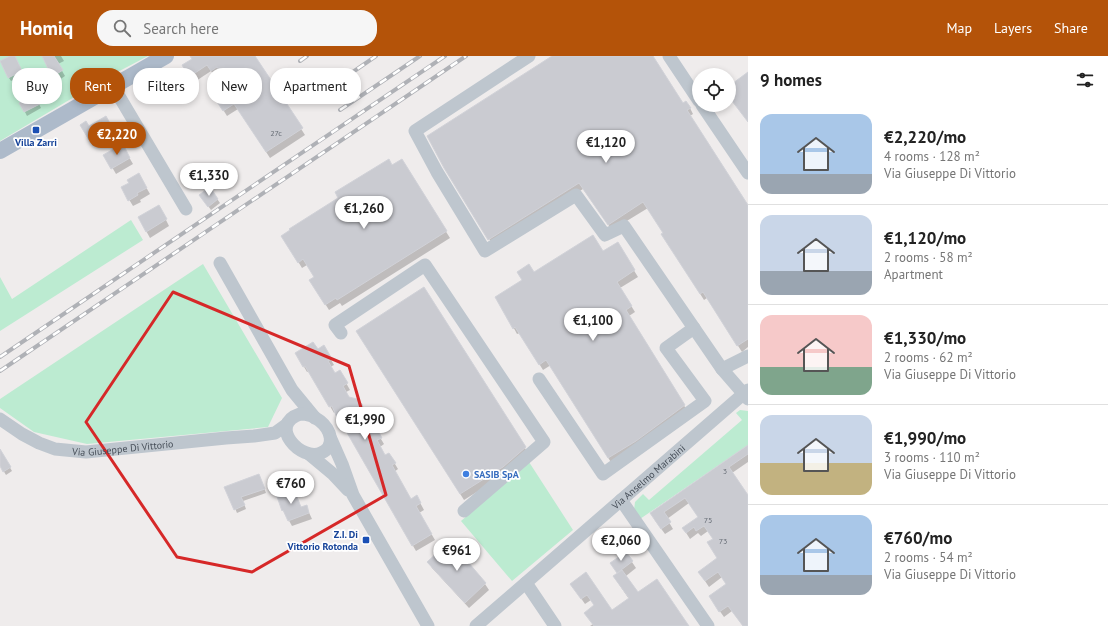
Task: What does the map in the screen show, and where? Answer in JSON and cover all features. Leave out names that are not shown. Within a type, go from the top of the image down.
[{"type":"main road","points":[[125,79],[166,56]]},
{"type":"main road","points":[[0,151],[82,104]]},
{"type":"street","points":[[529,56],[414,131],[441,179],[485,251],[576,195],[605,235],[624,226],[722,369],[747,394]]},
{"type":"street","points":[[669,56],[692,90]]},
{"type":"street","points":[[124,104],[186,209]]},
{"type":"street","points":[[707,112],[748,173]]},
{"type":"street","name":"Via Giuseppe Di Vittorio","points":[[220,263],[292,390],[316,418],[325,426],[342,464],[352,495]]},
{"type":"street","points":[[341,333],[335,325],[425,265],[546,445],[464,511]]},
{"type":"street","points":[[540,379],[603,474],[705,401],[666,348],[694,328]]},
{"type":"street","points":[[722,369],[748,356]]},
{"type":"street","name":"Via Giuseppe Di Vittorio","points":[[292,390],[293,406],[288,422],[287,437],[297,448]]},
{"type":"street","name":"Via Anselmo Marabini","points":[[476,626],[621,500],[747,394]]},
{"type":"street","name":"Via Giuseppe Di Vittorio","points":[[0,419],[22,434],[55,449],[86,452],[275,433],[300,414],[316,418]]},
{"type":"street","name":"Via Giuseppe Di Vittorio","points":[[254,436],[297,448],[309,454],[333,474],[352,495],[428,626]]},
{"type":"street","points":[[309,454],[319,454],[325,451],[330,445],[331,439]]},
{"type":"street","points":[[621,500],[708,626]]},
{"type":"street","points":[[526,583],[555,626]]},
{"type":"highlighted area","points":[[173,292],[349,366],[386,495],[252,572],[177,557],[86,422]]},
{"type":"green space","points":[[0,56],[148,56],[125,68],[70,68],[70,100],[0,141]]},
{"type":"green space","points":[[131,220],[143,240],[0,331],[0,277],[12,299]]},
{"type":"green space","points":[[203,264],[282,398],[268,427],[87,444],[34,432],[0,408],[0,399]]},
{"type":"green space","points":[[740,410],[748,411],[748,445],[640,519],[634,510],[635,502],[643,494],[649,500],[742,420],[736,413]]},
{"type":"green space","points":[[529,462],[573,530],[512,581],[461,521]]},
{"type":"building","points":[[10,56],[15,56],[21,68],[12,68],[12,76],[8,78],[0,61]]},
{"type":"building","points":[[42,56],[54,56],[62,68],[48,68]]},
{"type":"building","points":[[190,56],[255,56],[270,78],[270,104],[287,104],[303,128],[266,152],[234,104],[262,104],[262,68],[209,68],[207,65],[199,70],[199,68],[184,68],[182,65],[192,59]]},
{"type":"building","points":[[552,56],[653,56],[683,103],[686,101],[691,108],[687,110],[748,205],[748,339],[737,346],[703,292],[700,294],[661,234],[663,233],[643,202],[608,225],[579,183],[488,240],[444,168],[427,136]]},
{"type":"building","points":[[748,72],[748,122],[736,106],[736,81]]},
{"type":"building","points":[[20,104],[40,104],[24,112]]},
{"type":"building","points":[[218,104],[234,104],[223,111]]},
{"type":"building","points":[[106,116],[112,127],[89,140],[80,125],[86,121],[89,126]]},
{"type":"building","points":[[123,144],[130,158],[111,169],[103,155]]},
{"type":"building","points":[[389,159],[392,165],[402,159],[447,231],[337,300],[336,298],[325,305],[309,280],[314,277],[303,259],[298,263],[281,236],[290,230],[289,229],[338,198],[335,192]]},
{"type":"building","points":[[139,173],[147,188],[137,193],[138,195],[128,201],[121,187],[129,183],[127,180]]},
{"type":"building","points":[[210,187],[218,199],[208,207],[199,195]]},
{"type":"building","points":[[159,205],[167,219],[146,232],[138,217]]},
{"type":"building","points":[[593,235],[603,251],[618,242],[635,270],[617,282],[632,306],[626,310],[685,405],[636,441],[608,458],[546,360],[539,365],[515,327],[513,329],[495,297],[522,280],[517,272],[529,264],[534,272]]},
{"type":"building","points":[[424,287],[526,447],[503,467],[460,494],[356,331]]},
{"type":"building","points":[[313,342],[318,349],[324,345],[332,359],[328,361],[335,373],[340,370],[348,383],[343,386],[349,397],[357,399],[362,404],[364,411],[363,418],[370,431],[376,427],[382,438],[377,440],[385,455],[389,453],[396,463],[392,465],[411,499],[417,495],[421,503],[416,506],[432,534],[412,546],[346,431],[350,429],[338,420],[332,406],[329,407],[305,366],[303,367],[295,353]]},
{"type":"building","points":[[748,445],[748,454],[729,467],[748,495],[748,626],[743,626],[728,606],[719,612],[709,596],[726,584],[718,572],[705,581],[698,572],[717,558],[707,542],[713,539],[704,526],[696,531],[694,527],[686,533],[682,528],[698,517],[685,498],[664,512],[671,522],[661,529],[650,513]]},
{"type":"building","points":[[0,449],[11,467],[3,472],[0,466]]},
{"type":"building","points":[[259,474],[265,489],[241,497],[245,505],[234,510],[224,487]]},
{"type":"building","points":[[293,487],[301,507],[307,505],[309,513],[288,521],[283,510],[282,511],[276,494]]},
{"type":"building","points":[[450,541],[486,583],[465,603],[427,562]]},
{"type":"building","points":[[626,552],[633,561],[617,573],[610,563]]},
{"type":"building","points":[[622,570],[638,592],[657,579],[689,626],[594,626],[584,613],[594,605],[587,595],[581,599],[570,584],[586,572],[612,610],[629,598],[613,576]]},
{"type":"railway","points":[[300,61],[307,56]]},
{"type":"railway","points":[[359,68],[376,56]]},
{"type":"railway","points":[[340,110],[420,56]]},
{"type":"railway","points":[[0,357],[445,56]]},
{"type":"railway","points":[[0,371],[466,56]]},
{"type":"place","name":"Villa Zarri","points":[[36,130]]},
{"type":"place","name":"SASIB SpA","points":[[466,474]]},
{"type":"place","name":"Z.I. Di Vittorio Rotonda","points":[[366,540]]}]
